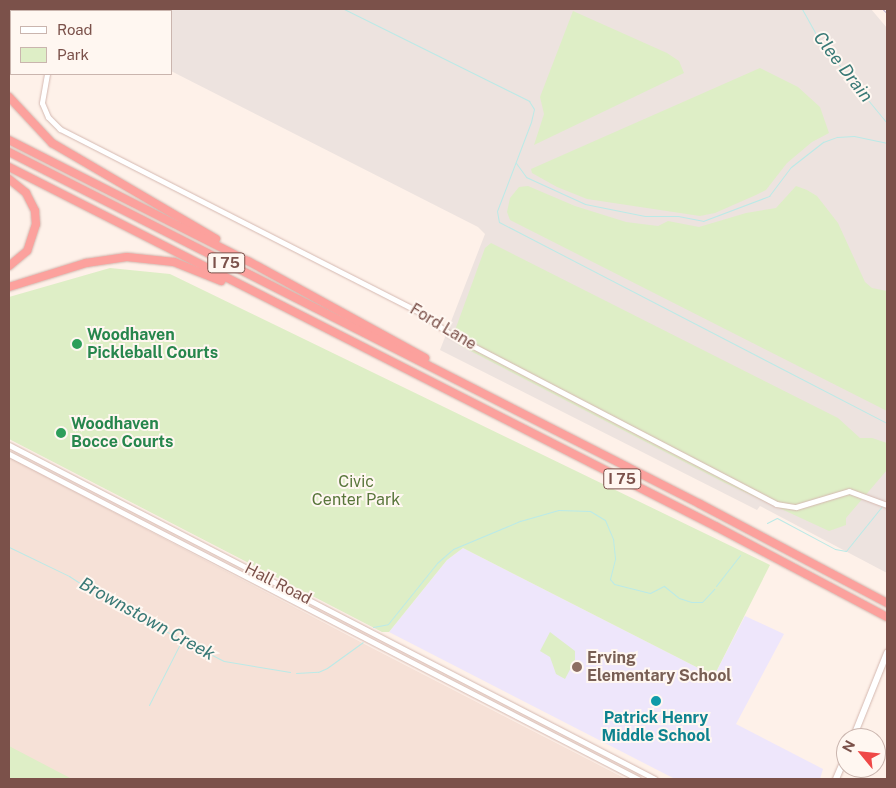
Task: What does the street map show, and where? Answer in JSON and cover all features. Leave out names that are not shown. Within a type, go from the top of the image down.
[{"type":"highway","points":[[9,97],[52,143],[248,261]]},
{"type":"highway","points":[[9,140],[248,261],[424,358],[444,373]]},
{"type":"highway","name":"I 75","points":[[9,152],[444,373],[887,603]]},
{"type":"highway","name":"I 75","points":[[9,167],[708,522],[885,616]]},
{"type":"highway","points":[[9,179],[26,193],[35,211],[36,224],[27,251],[9,266]]},
{"type":"highway","points":[[9,287],[86,263],[138,257],[174,262],[252,296],[267,299]]},
{"type":"main road","points":[[857,728],[887,653]]},
{"type":"street","name":"Ford Lane","points":[[47,75],[42,103],[48,117],[60,129],[421,313],[450,334],[776,504],[796,507],[841,491],[885,503]]},
{"type":"street","name":"Hall Road","points":[[9,445],[655,779]]},
{"type":"street","name":"Hall Road","points":[[9,454],[638,779]]},
{"type":"street","points":[[59,480],[63,473]]},
{"type":"street","points":[[141,522],[144,515]]},
{"type":"street","points":[[544,730],[547,724]]},
{"type":"shaded area","points":[[871,9],[887,28],[887,573],[760,506],[757,510],[440,350],[485,234],[478,227],[172,72],[172,10],[74,10]]},
{"type":"shaded area","points":[[9,457],[372,648],[626,779],[9,779]]},
{"type":"shaded area","name":"Erving Elementary School","points":[[463,548],[714,676],[745,616],[784,634],[736,724],[823,769],[820,779],[675,779],[389,632],[447,560]]},
{"type":"green space","points":[[573,11],[667,53],[679,61],[684,73],[534,145],[544,114],[540,97]]},
{"type":"green space","points":[[760,68],[798,87],[820,107],[829,133],[812,142],[787,163],[766,190],[756,195],[715,213],[700,216],[587,199],[557,187],[532,173],[531,169]]},
{"type":"green space","points":[[528,186],[575,206],[626,222],[658,226],[668,221],[699,227],[746,213],[776,208],[796,186],[817,196],[838,223],[865,282],[872,288],[887,291],[887,411],[510,220],[507,212],[510,198],[519,187]]},
{"type":"green space","points":[[491,243],[838,418],[860,438],[872,438],[887,443],[887,470],[846,518],[846,525],[829,531],[725,483],[459,345],[454,333],[485,248]]},
{"type":"green space","name":"Civic Center Park","points":[[110,268],[170,274],[770,565],[714,676],[463,548],[447,560],[389,632],[382,632],[9,439],[9,297]]},
{"type":"green space","points":[[550,632],[575,651],[575,660],[565,679],[556,674],[550,657],[540,651]]},
{"type":"green space","points":[[9,746],[72,779],[9,779]]},
{"type":"waterway","points":[[344,9],[529,101],[534,109],[531,122],[497,211],[499,222],[887,423]]},
{"type":"waterway","name":"Clee Drain","points":[[802,9],[821,43],[887,123]]},
{"type":"waterway","points":[[516,163],[526,177],[585,204],[645,216],[678,216],[703,221],[769,196],[791,167],[823,142],[837,137],[854,136],[887,143]]},
{"type":"waterway","name":"Brownstown Creek","points":[[767,523],[777,518],[835,549],[846,551],[883,505]]},
{"type":"waterway","name":"Brownstown Creek","points":[[373,627],[388,624],[437,563],[453,549],[520,521],[558,510],[590,511],[605,520],[613,539],[615,559],[610,579],[614,584],[650,593],[664,586],[679,598],[691,602],[702,602],[714,589]]},
{"type":"waterway","name":"Brownstown Creek","points":[[9,547],[69,576],[109,602],[224,661],[290,672]]},
{"type":"waterway","name":"Brownstown Creek","points":[[716,586],[740,555]]},
{"type":"waterway","points":[[149,705],[182,640]]},
{"type":"waterway","name":"Brownstown Creek","points":[[296,673],[318,672],[327,668],[363,642]]},
{"type":"railway","points":[[883,9],[887,13]]},
{"type":"place","name":"Woodhaven Pickleball Courts","points":[[77,344]]},
{"type":"place","name":"Woodhaven Bocce Courts","points":[[61,433]]},
{"type":"place","name":"Erving Elementary School","points":[[577,667]]},
{"type":"place","name":"Patrick Henry Middle School","points":[[656,701]]}]
